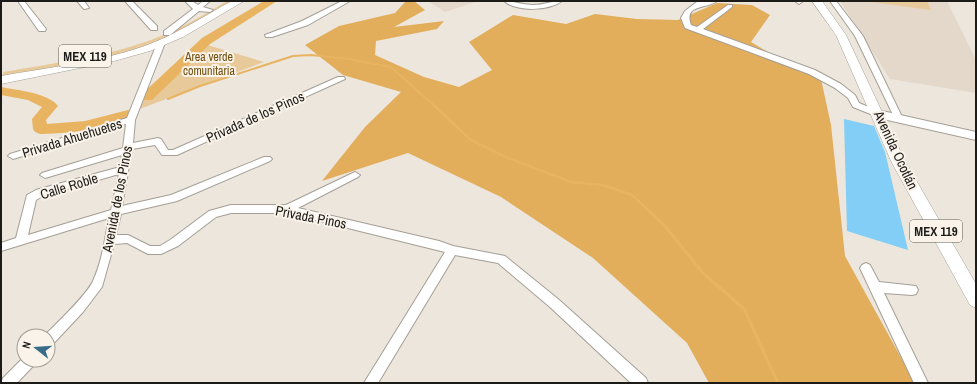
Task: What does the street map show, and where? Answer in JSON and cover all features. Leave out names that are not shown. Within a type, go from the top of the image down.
[{"type":"main road","name":"MEX 119","points":[[1,71],[116,50],[164,38],[208,6],[226,1]]},
{"type":"main road","name":"MEX 119","points":[[1,80],[114,58],[164,38],[239,1]]},
{"type":"main road","name":"Avenida Ocotlán","points":[[817,1],[841,35],[889,117],[898,160],[976,300]]},
{"type":"main road","name":"Avenida Ocotlán","points":[[824,1],[849,35],[871,76],[910,162],[976,280]]},
{"type":"street","points":[[21,1],[42,29]]},
{"type":"street","points":[[80,1],[86,8]]},
{"type":"street","points":[[128,1],[154,28]]},
{"type":"street","points":[[188,1],[198,10]]},
{"type":"street","points":[[269,35],[305,24],[347,1]]},
{"type":"street","points":[[507,1],[516,6],[531,8],[543,7],[559,1]]},
{"type":"street","points":[[522,1],[551,4]]},
{"type":"street","points":[[688,1],[697,5]]},
{"type":"street","points":[[712,1],[697,5],[687,12],[685,18],[688,26],[812,72],[838,86],[852,97],[856,105],[889,117],[976,136]]},
{"type":"street","points":[[833,1],[859,36],[889,117]]},
{"type":"street","points":[[164,38],[198,10],[208,6]]},
{"type":"street","points":[[697,30],[730,6]]},
{"type":"street","name":"Avenida de los Pinos","points":[[56,332],[79,308],[98,284],[110,240],[125,169],[131,120],[164,38]]},
{"type":"street","name":"Privada de los Pinos","points":[[127,149],[158,141],[165,153],[174,153],[341,79]]},
{"type":"street","name":"Privada Ahuehuetes","points":[[13,156],[131,120]]},
{"type":"street","points":[[45,175],[127,149]]},
{"type":"street","points":[[1,247],[116,212],[173,198],[267,158]]},
{"type":"street","name":"Calle Roble","points":[[21,241],[31,198],[40,193],[125,169]]},
{"type":"street","points":[[287,209],[355,174]]},
{"type":"street","name":"Privada Pinos","points":[[110,240],[128,239],[148,250],[161,250],[174,243],[199,223],[219,212],[231,209],[287,209],[439,245],[452,250],[501,260],[554,303],[641,383]]},
{"type":"street","points":[[371,383],[452,250]]},
{"type":"street","points":[[866,268],[920,383]]},
{"type":"street","points":[[876,287],[912,290]]},
{"type":"street","points":[[8,383],[22,368]]},
{"type":"shaded area","points":[[406,1],[414,1],[425,10],[394,27],[444,21],[437,29],[376,41],[375,55],[424,77],[459,87],[492,70],[469,42],[513,15],[566,24],[595,14],[637,19],[678,20],[717,3],[752,5],[770,15],[751,42],[785,62],[821,79],[831,125],[845,256],[915,383],[709,383],[687,343],[593,258],[501,197],[408,153],[322,181],[365,127],[401,92],[343,75],[305,45],[339,26],[395,13]]},
{"type":"shaded area","points":[[428,1],[478,1],[445,12]]},
{"type":"shaded area","points":[[840,1],[947,1],[976,60],[976,93],[890,79]]},
{"type":"green space","points":[[227,1],[237,1],[159,42],[114,56],[1,78],[4,72],[89,57],[123,49],[151,40],[184,25]]},
{"type":"green space","points":[[927,1],[931,10],[871,2]]},
{"type":"green space","name":"Area verde comunitaria","points":[[204,44],[264,62],[137,110],[138,106]]},
{"type":"building","points":[[844,119],[874,126],[885,152],[908,250],[847,231]]},
{"type":"waterway","points":[[147,97],[206,41],[272,1]]},
{"type":"waterway","points":[[168,99],[200,86],[293,56],[311,55],[349,59],[391,67],[429,101]]},
{"type":"waterway","points":[[1,91],[32,97],[51,106],[39,119],[40,129],[62,129],[85,126],[128,114]]},
{"type":"waterway","points":[[428,100],[471,140],[508,158],[571,182],[603,185],[632,195],[664,225]]},
{"type":"waterway","points":[[664,225],[703,273],[744,309],[778,383]]}]
